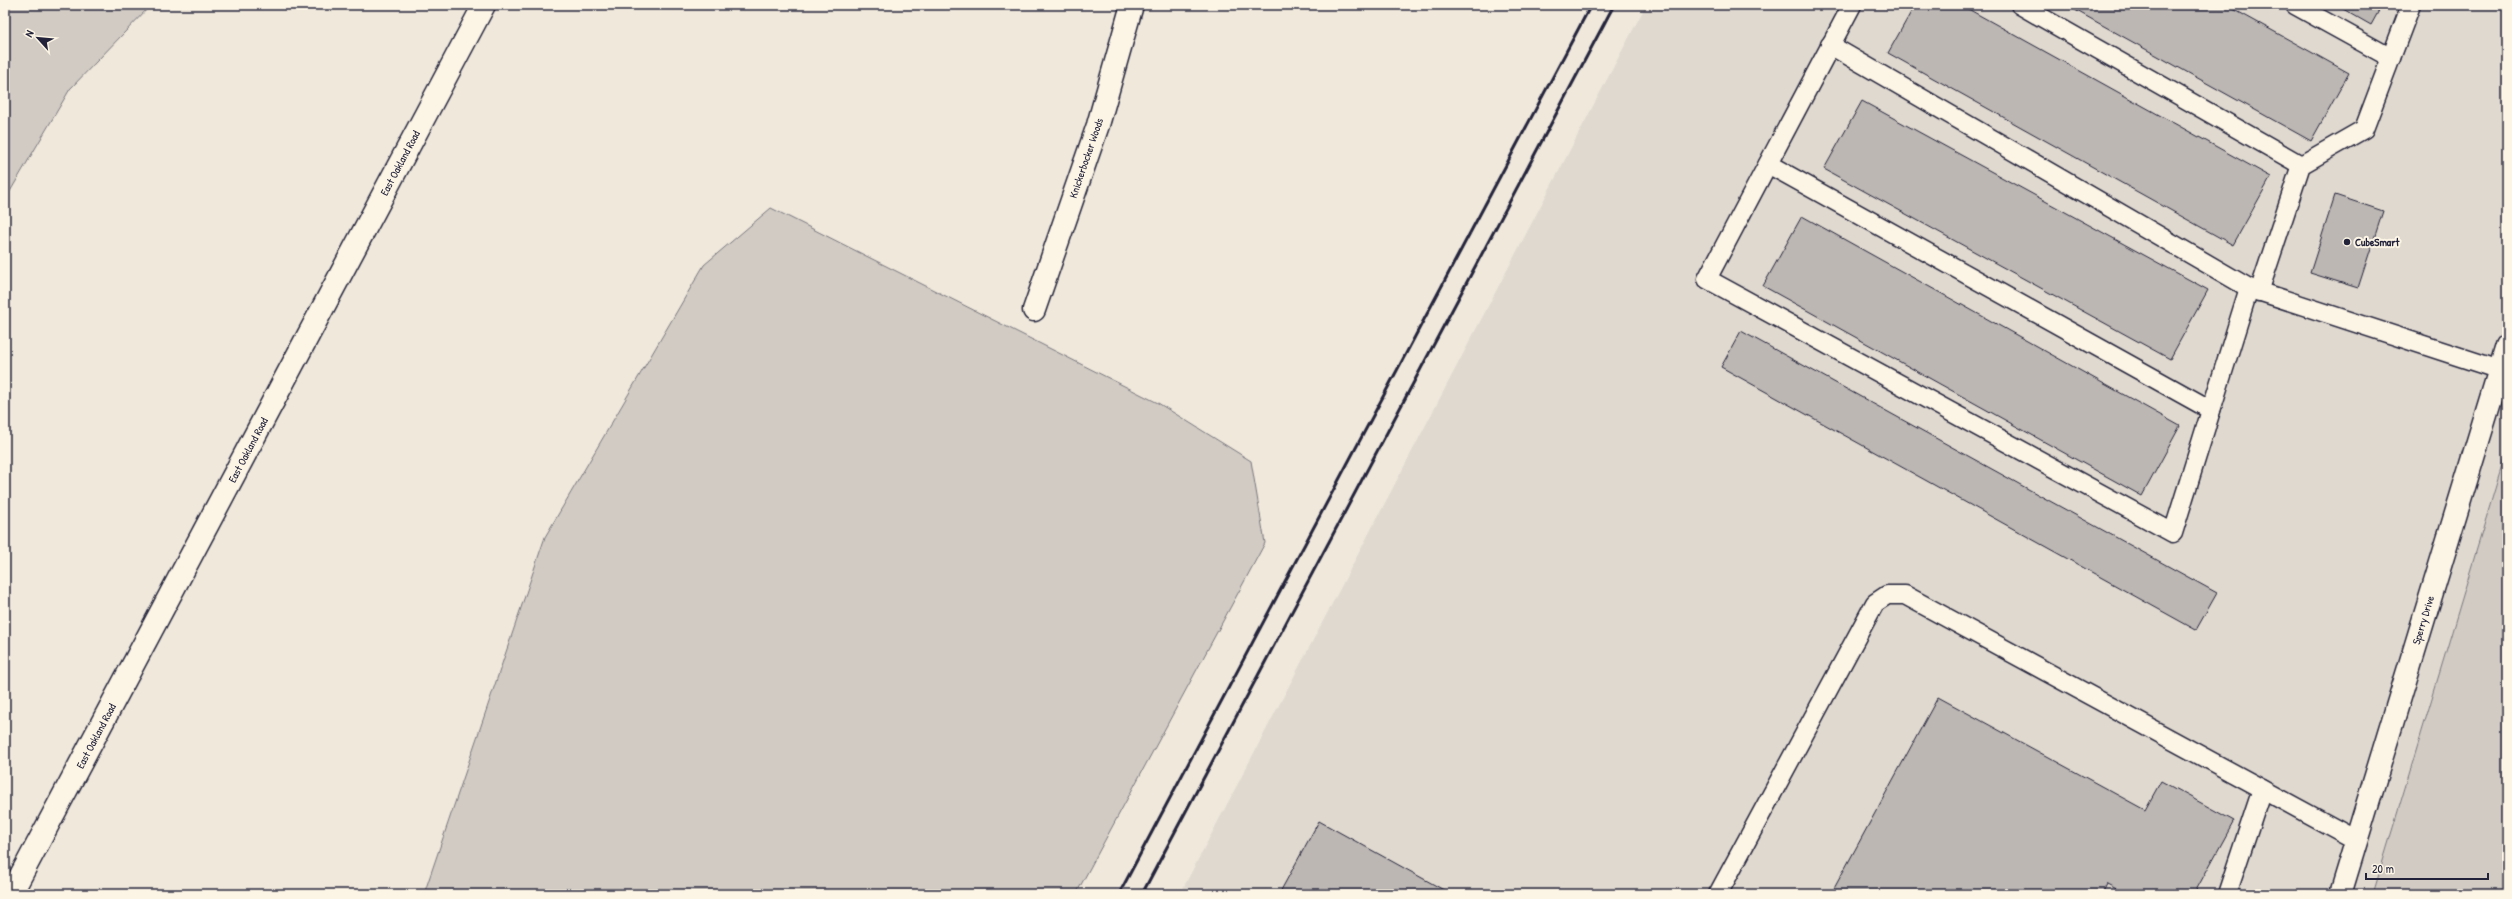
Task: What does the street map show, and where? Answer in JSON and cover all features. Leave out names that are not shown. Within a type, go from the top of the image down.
[{"type":"street","name":"East Oakland Road","points":[[11,894],[484,5]]},
{"type":"street","name":"Knickerbocker Woods","points":[[1034,310],[1098,125],[1132,5]]},
{"type":"street","name":"Sperry Drive","points":[[2340,894],[2507,346]]},
{"type":"lane","points":[[1852,5],[1707,279],[2173,533],[2211,410],[2301,165],[2364,129],[2411,5]]},
{"type":"lane","points":[[2020,5],[2301,165]]},
{"type":"lane","points":[[2295,5],[2391,58]]},
{"type":"lane","points":[[1830,45],[2254,290],[2500,370]]},
{"type":"lane","points":[[1768,164],[2211,410]]},
{"type":"lane","points":[[1718,894],[1875,603],[1887,595],[1905,595],[2356,840]]},
{"type":"lane","points":[[2227,894],[2262,789]]},
{"type":"shaded area","points":[[5,5],[151,5],[70,89],[5,200]]},
{"type":"shaded area","points":[[1646,5],[2507,5],[2507,449],[2373,894],[1180,894]]},
{"type":"shaded area","points":[[771,208],[1158,403],[1251,461],[1265,543],[1076,894],[424,894],[545,537],[704,265]]},
{"type":"shaded area","points":[[2507,449],[2507,887],[2505,894],[2373,894]]},
{"type":"building","points":[[1915,5],[1961,5],[2271,177],[2233,245],[1888,53]]},
{"type":"building","points":[[2066,5],[2226,5],[2349,73],[2311,141]]},
{"type":"building","points":[[2336,5],[2382,5],[2371,25]]},
{"type":"building","points":[[1862,101],[2208,290],[2170,359],[1824,169]]},
{"type":"building","name":"CubeSmart","points":[[2335,195],[2383,211],[2358,288],[2310,273]]},
{"type":"building","points":[[1802,216],[2180,426],[2142,496],[1763,286]]},
{"type":"building","points":[[1741,331],[2217,593],[2196,630],[1721,367]]},
{"type":"building","points":[[1938,697],[2145,810],[2161,781],[2234,821],[2194,894],[2126,894],[2107,884],[2102,894],[1831,894]]},
{"type":"building","points":[[1319,821],[1451,894],[1279,894]]},
{"type":"railway","points":[[1119,894],[1591,5]]},
{"type":"railway","points":[[1142,894],[1614,5]]},
{"type":"place","name":"CubeSmart","points":[[2347,242]]}]
